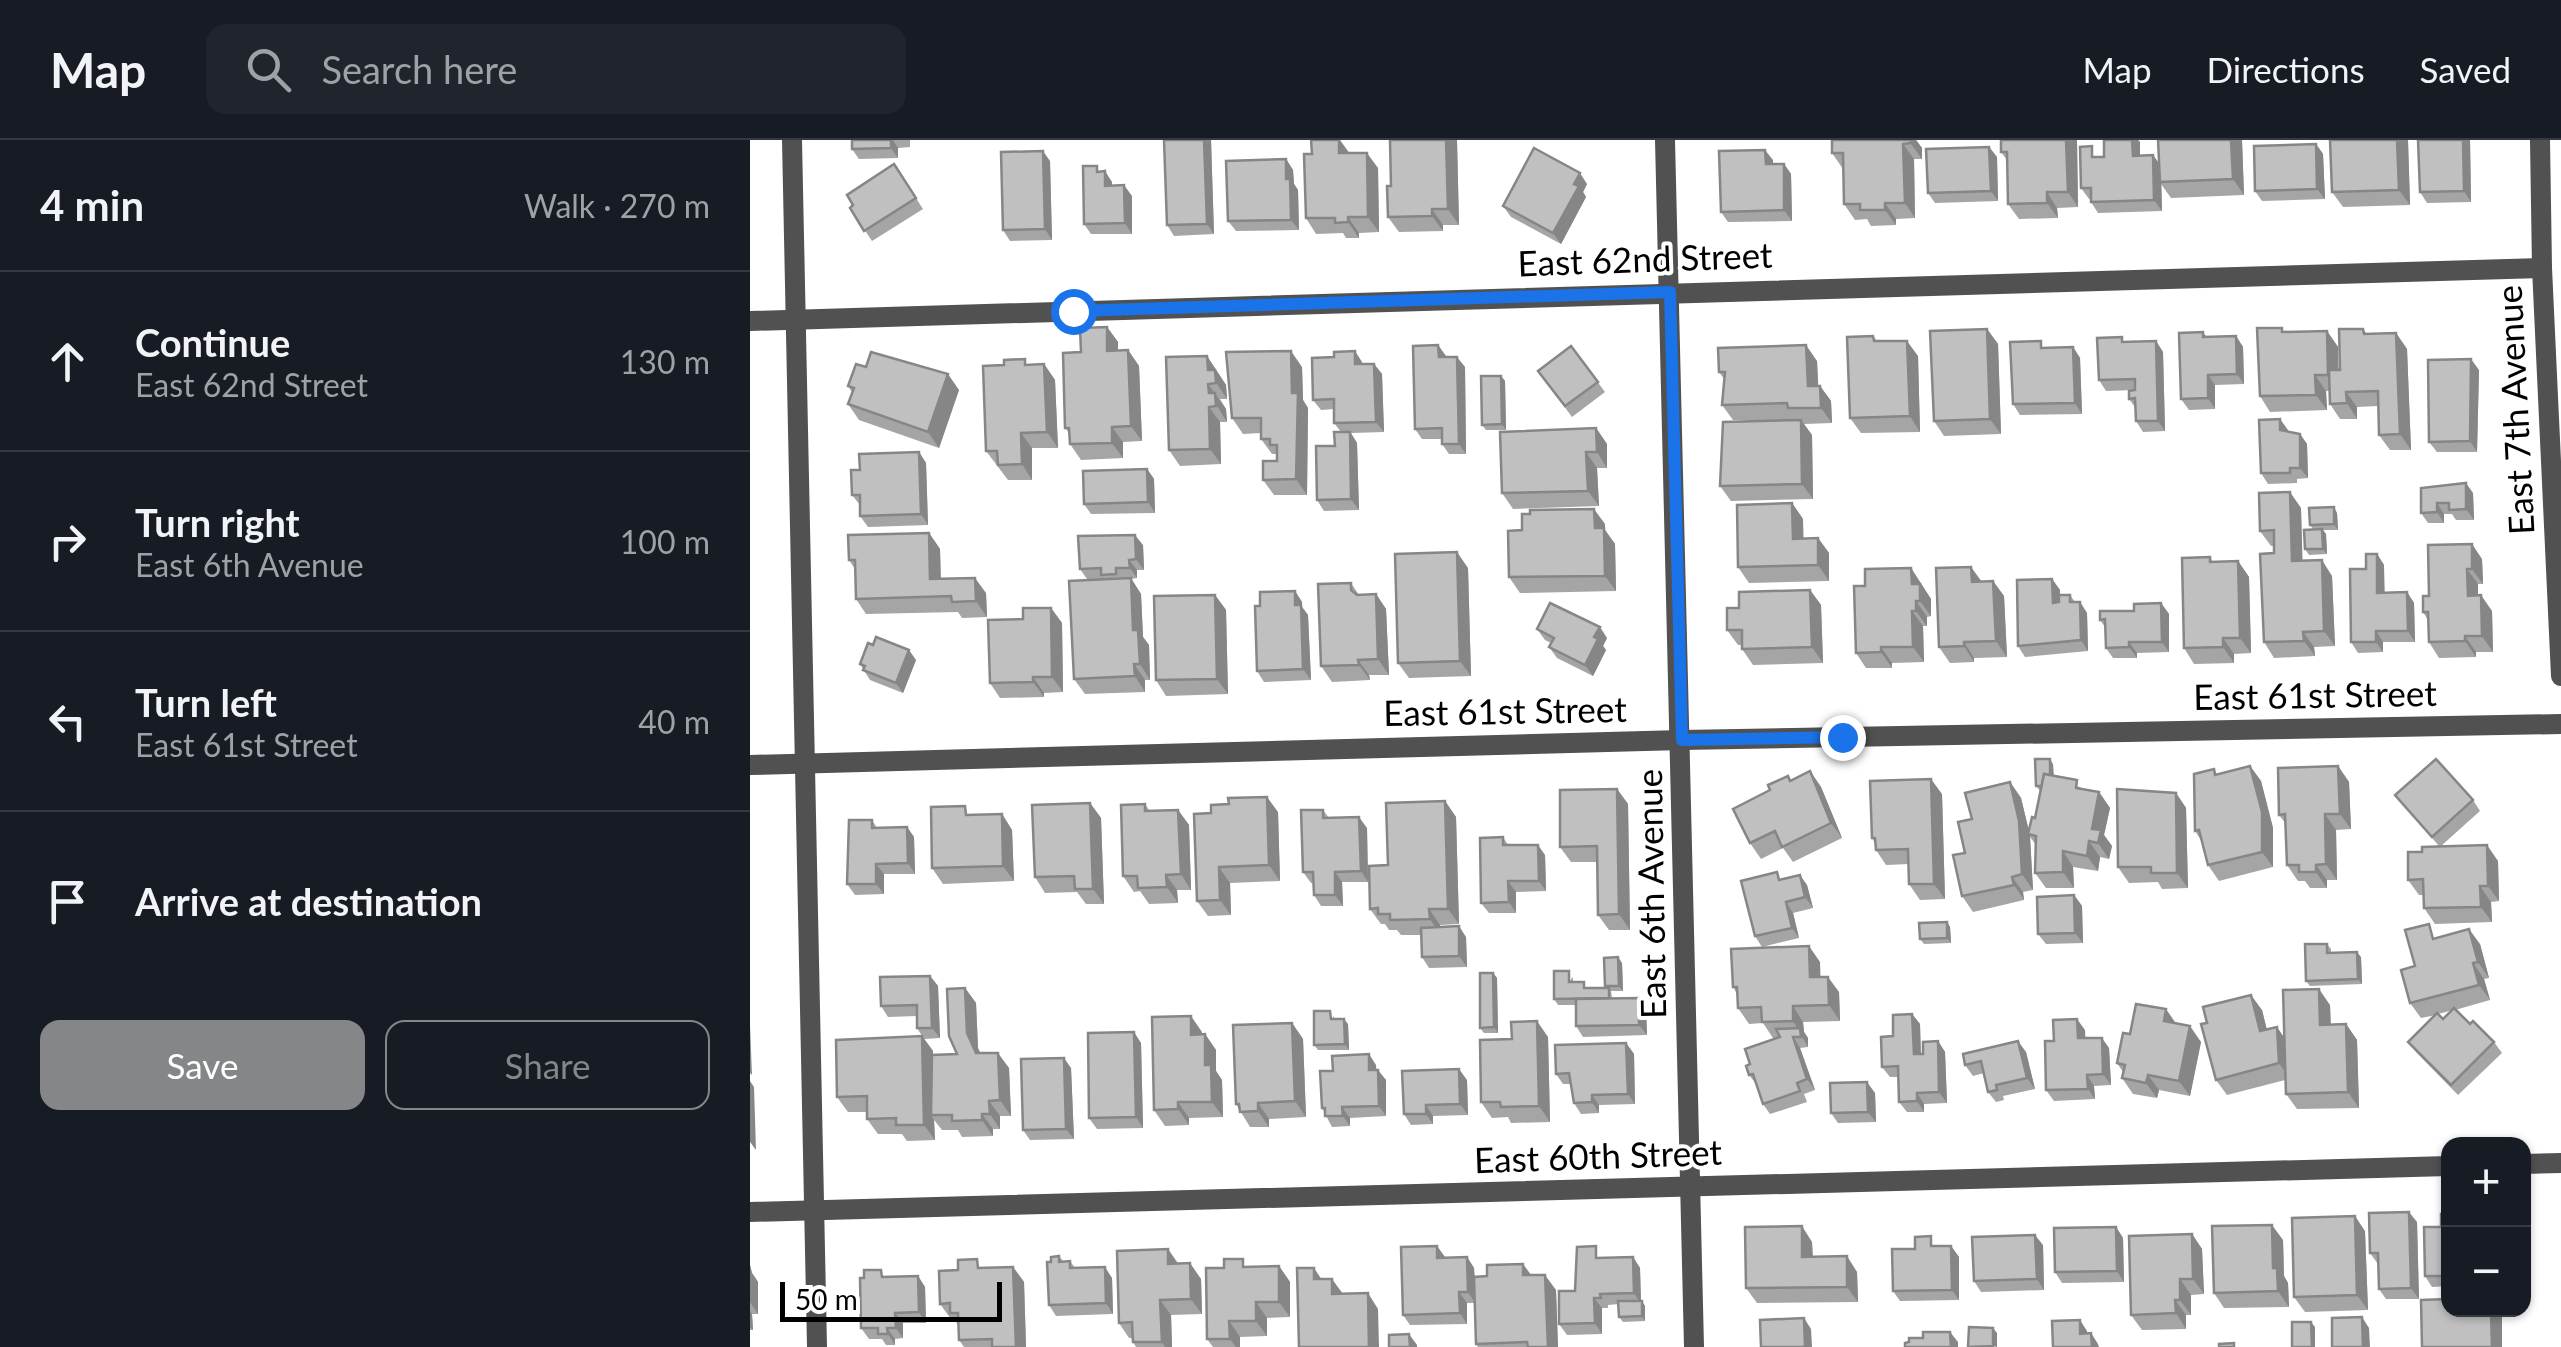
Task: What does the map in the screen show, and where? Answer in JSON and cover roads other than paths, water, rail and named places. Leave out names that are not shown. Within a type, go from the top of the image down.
[{"type":"street","points":[[792,140],[817,1347]]},
{"type":"street","name":"East 6th Avenue","points":[[1665,140],[1694,1347]]},
{"type":"street","name":"East 7th Avenue","points":[[2540,140],[2542,268],[2561,676]]},
{"type":"street","name":"East 62nd Street","points":[[750,321],[2542,268]]},
{"type":"street","name":"East 61st Street","points":[[750,764],[1682,740],[2561,724]]},
{"type":"street","points":[[2531,1164],[2561,1162]]},
{"type":"street","name":"East 60th Street","points":[[750,1212],[2441,1166]]}]
